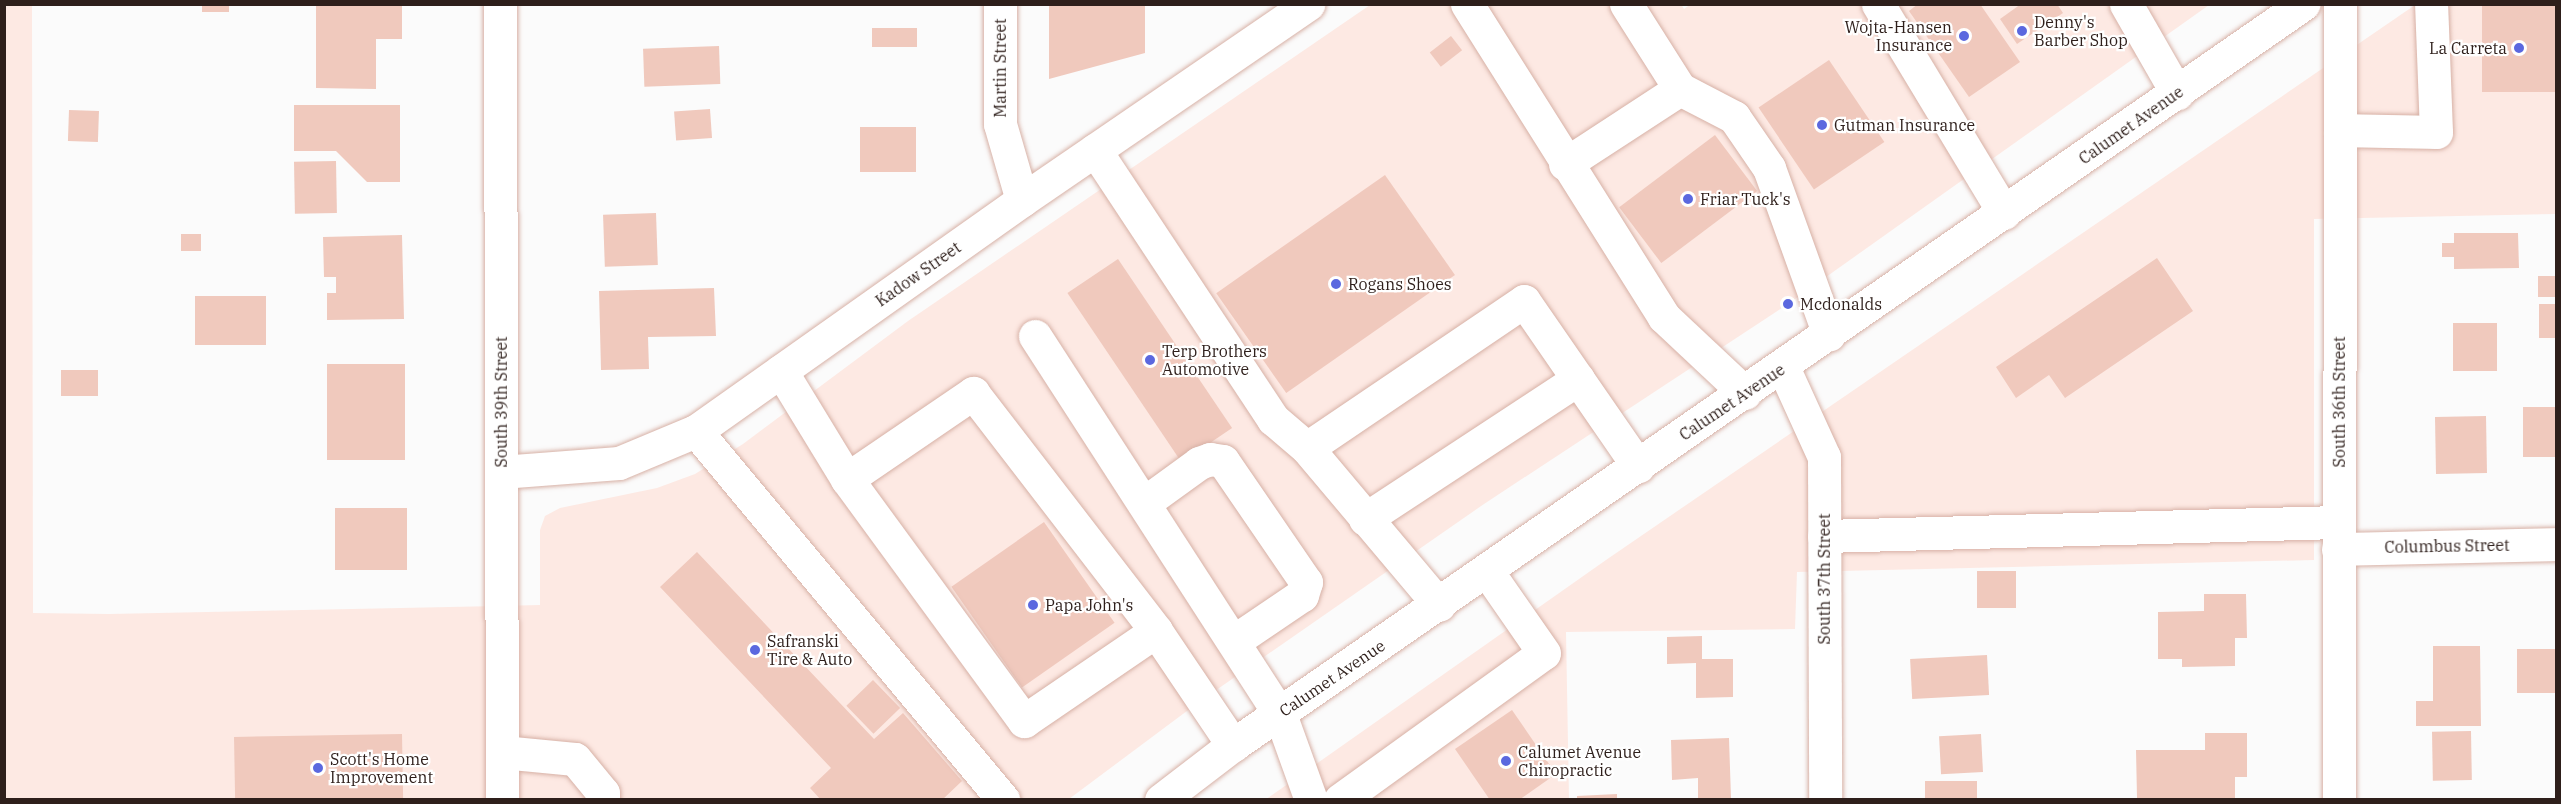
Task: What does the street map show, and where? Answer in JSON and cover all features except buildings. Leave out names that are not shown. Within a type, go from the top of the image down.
[{"type":"street","name":"South 39th Street","points":[[500,4],[502,800]]},
{"type":"street","name":"Martin Street","points":[[1000,4],[1000,124],[1022,200]]},
{"type":"street","name":"Kadow Street","points":[[501,472],[619,463],[696,431],[1022,200],[1308,4]]},
{"type":"street","points":[[1626,4],[1680,89],[1734,117],[1769,168],[1829,335]]},
{"type":"street","points":[[1878,4],[2004,213]]},
{"type":"street","points":[[2126,4],[2177,93]]},
{"type":"street","name":"Calumet Avenue","points":[[1161,800],[1233,745],[1487,572],[2303,4]]},
{"type":"street","name":"South 36th Street","points":[[2339,800],[2340,4]]},
{"type":"street","points":[[2340,130],[2436,132],[2431,4]]},
{"type":"street","points":[[1473,7],[1565,164],[1664,317],[1745,393]]},
{"type":"street","points":[[1565,164],[1680,89]]},
{"type":"street","points":[[1095,150],[1273,419],[1307,448],[1439,605]]},
{"type":"street","points":[[1307,448],[1524,300],[1638,466]]},
{"type":"street","points":[[1035,336],[1280,714],[1311,800]]},
{"type":"street","name":"South 37th Street","points":[[1783,367],[1824,457],[1825,800]]},
{"type":"street","points":[[781,371],[847,479],[1024,721],[1156,631]]},
{"type":"street","points":[[1365,519],[1578,379]]},
{"type":"street","points":[[847,479],[973,393],[1156,631],[1233,745]]},
{"type":"street","points":[[696,431],[1001,799]]},
{"type":"street","points":[[1144,503],[1198,463],[1210,459],[1223,461],[1306,582],[1302,595],[1234,642]]},
{"type":"street","name":"Columbus Street","points":[[1824,536],[2338,536],[2556,544]]},
{"type":"street","points":[[1340,800],[1544,653],[1487,572]]},
{"type":"street","points":[[502,752],[575,759],[603,793],[603,800]]},
{"type":"shaded area","points":[[1681,4],[1684,9],[1691,4],[2209,5],[1788,304],[1484,504],[1199,702],[1069,799],[5,800],[5,5],[32,5],[33,613],[109,614],[540,605],[540,530],[545,516],[560,508],[657,488],[695,474],[743,444],[908,321],[1370,5]]},
{"type":"shaded area","points":[[2415,5],[2556,5],[2556,214],[2314,219],[2314,560],[1797,572],[1795,629],[1566,632],[1569,799],[1265,800],[1606,560]]},
{"type":"place","name":"Denny's Barber Shop","points":[[2022,31]]},
{"type":"place","name":"Wojta-Hansen Insurance","points":[[1964,36]]},
{"type":"place","name":"La Carreta","points":[[2519,48]]},
{"type":"place","name":"Gutman Insurance","points":[[1822,125]]},
{"type":"place","name":"Friar Tuck's","points":[[1688,199]]},
{"type":"place","name":"Rogans Shoes","points":[[1336,284]]},
{"type":"place","name":"Mcdonalds","points":[[1788,304]]},
{"type":"place","name":"Terp Brothers Automotive","points":[[1150,360]]},
{"type":"place","name":"Papa John's","points":[[1033,605]]},
{"type":"place","name":"Safranski Tire & Auto","points":[[755,650]]},
{"type":"place","name":"Calumet Avenue Chiropractic","points":[[1506,761]]},
{"type":"place","name":"Scott's Home Improvement","points":[[318,768]]}]
